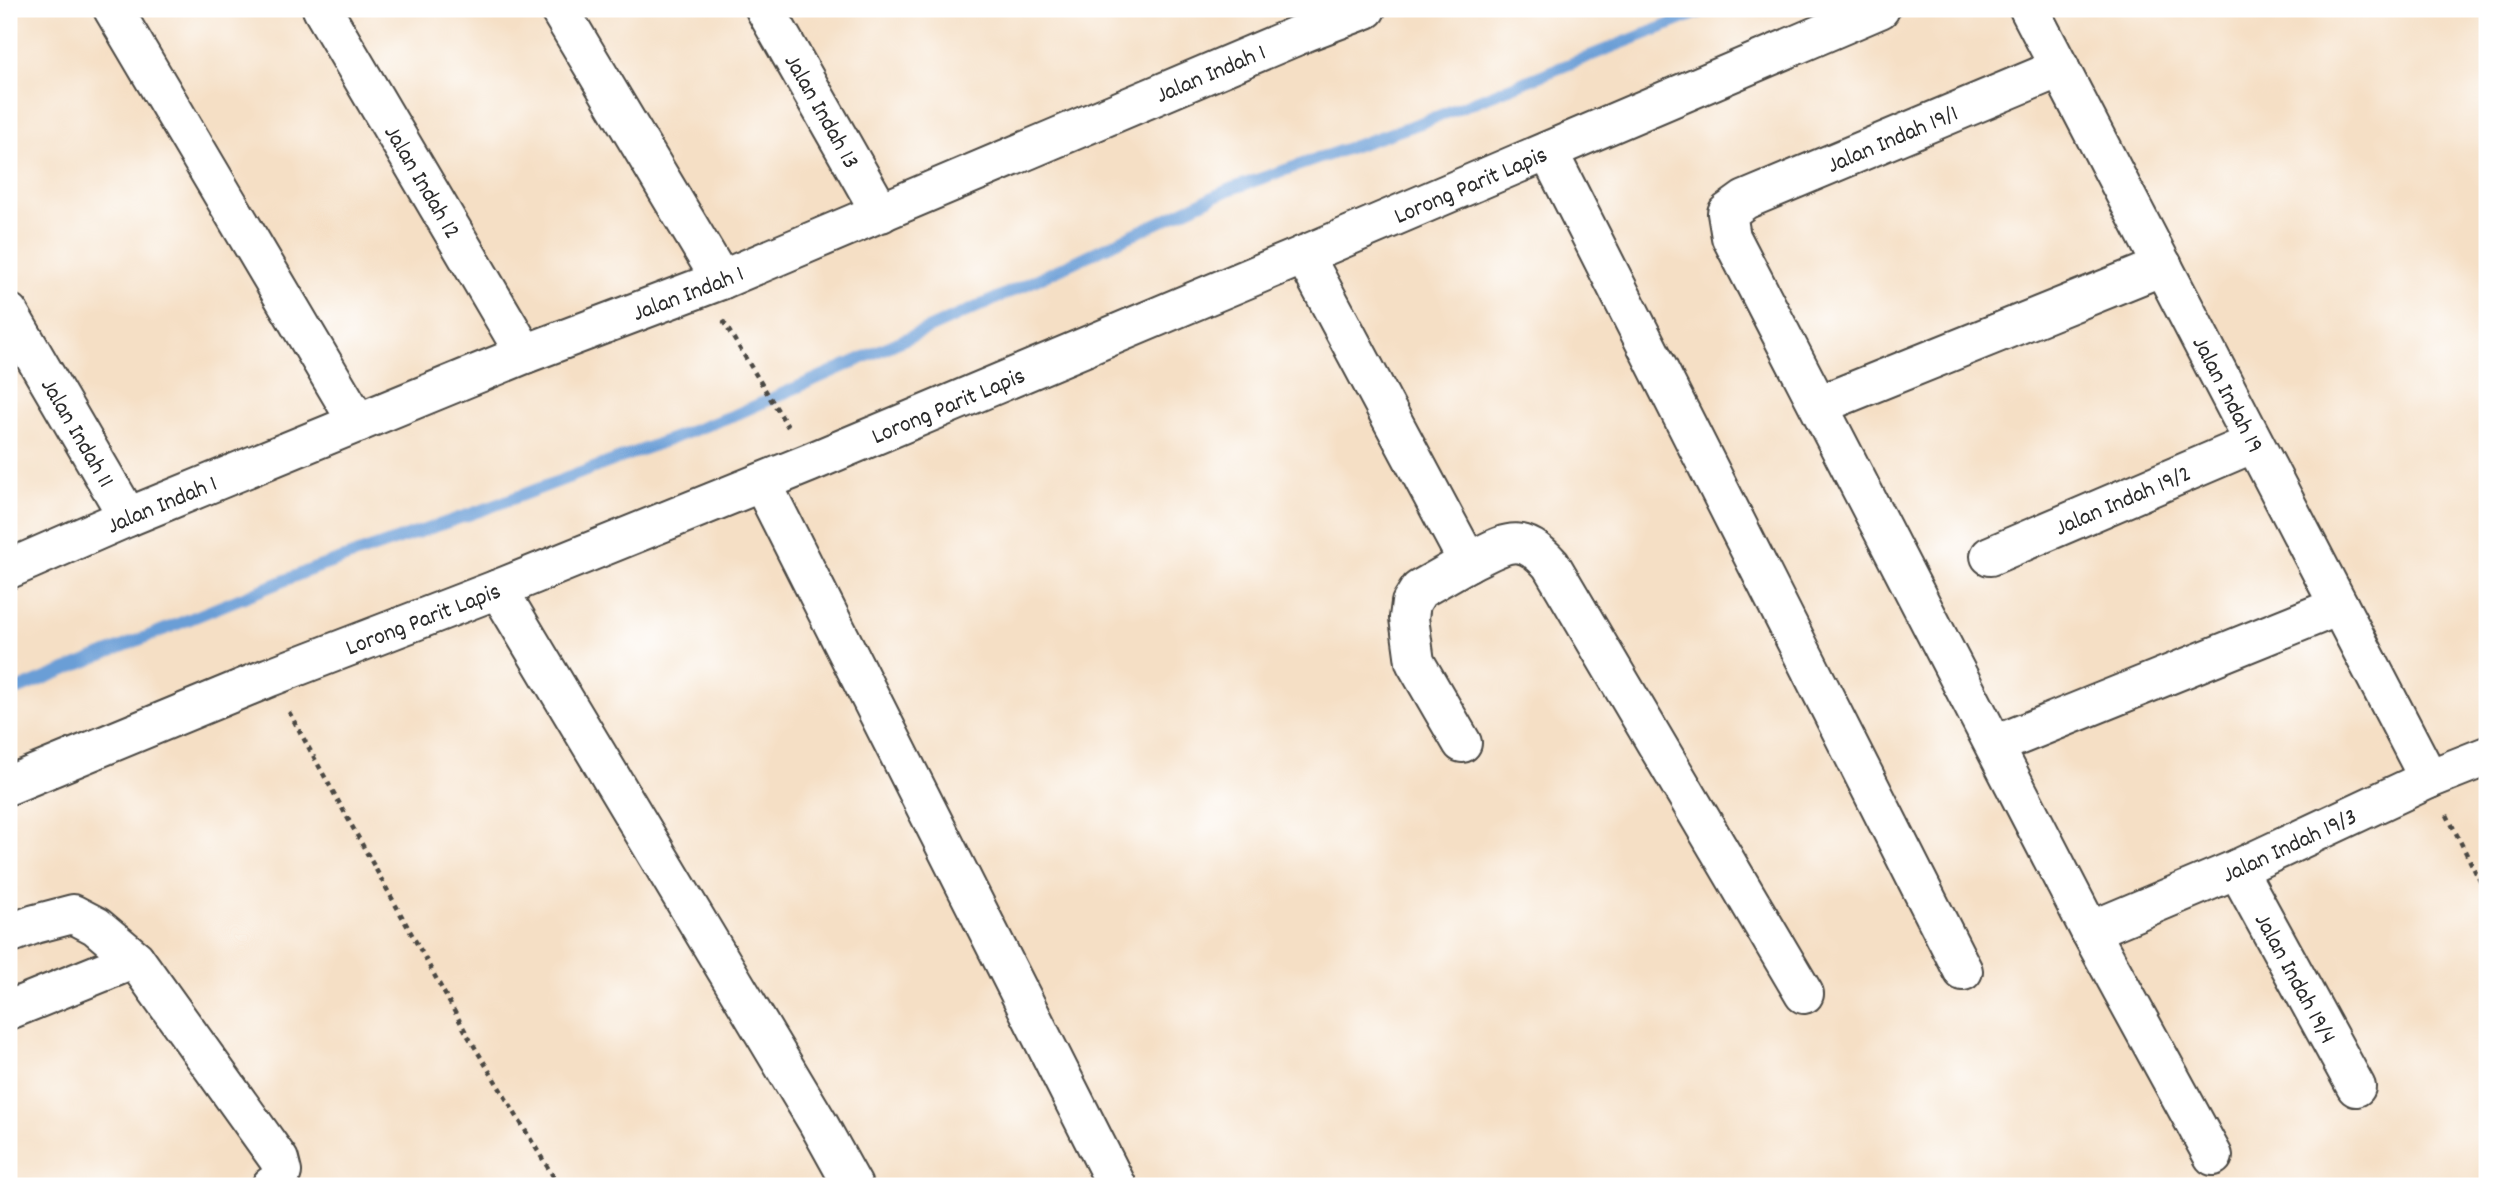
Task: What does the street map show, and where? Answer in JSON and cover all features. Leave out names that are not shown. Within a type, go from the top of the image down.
[{"type":"street","points":[[113,9],[358,423]]},
{"type":"street","name":"Jalan Indah 12","points":[[322,9],[525,354]]},
{"type":"street","points":[[559,9],[712,284]]},
{"type":"street","name":"Jalan Indah 13","points":[[765,9],[881,213]]},
{"type":"street","name":"Jalan Indah 1","points":[[9,569],[128,517],[525,354],[712,284],[881,213],[1301,20],[1366,9]]},
{"type":"street","name":"Lorong Parit Lapis","points":[[9,785],[270,677],[762,483],[1880,9]]},
{"type":"street","name":"Jalan Indah 19","points":[[2029,9],[2429,779]]},
{"type":"street","name":"Jalan Indah 19/1","points":[[1819,405],[1731,237],[1727,213],[1745,200],[2060,68]]},
{"type":"street","points":[[1548,151],[1963,971]]},
{"type":"street","points":[[1304,255],[1468,562]]},
{"type":"street","points":[[2163,266],[1819,405],[2090,930],[2213,1156]]},
{"type":"street","name":"Jalan Indah 11","points":[[9,313],[128,517]]},
{"type":"street","name":"Jalan Indah 19/2","points":[[1990,556],[2255,443]]},
{"type":"street","points":[[762,483],[1117,1186]]},
{"type":"street","points":[[1461,743],[1415,662],[1409,618],[1411,603],[1419,590],[1468,562],[1512,541],[1528,545],[1542,554],[1550,565],[1804,995]]},
{"type":"street","points":[[498,589],[818,1123],[853,1186]]},
{"type":"street","points":[[1995,745],[2339,606]]},
{"type":"street","name":"Jalan Indah 19/3","points":[[2090,930],[2237,869],[2429,779],[2487,756]]},
{"type":"street","name":"Jalan Indah 19/4","points":[[2237,869],[2356,1087]]},
{"type":"street","points":[[9,934],[73,914],[96,926],[135,959],[279,1160],[282,1172],[274,1185]]},
{"type":"street","points":[[9,1010],[135,959]]},
{"type":"path","points":[[712,284],[748,366],[780,413]]},
{"type":"path","points":[[270,677],[468,1036],[559,1186]]},
{"type":"path","points":[[2429,779],[2487,895]]},
{"type":"waterway","points":[[9,693],[310,570],[485,509],[737,414],[995,299],[1228,190],[1426,121],[1708,9]]}]
